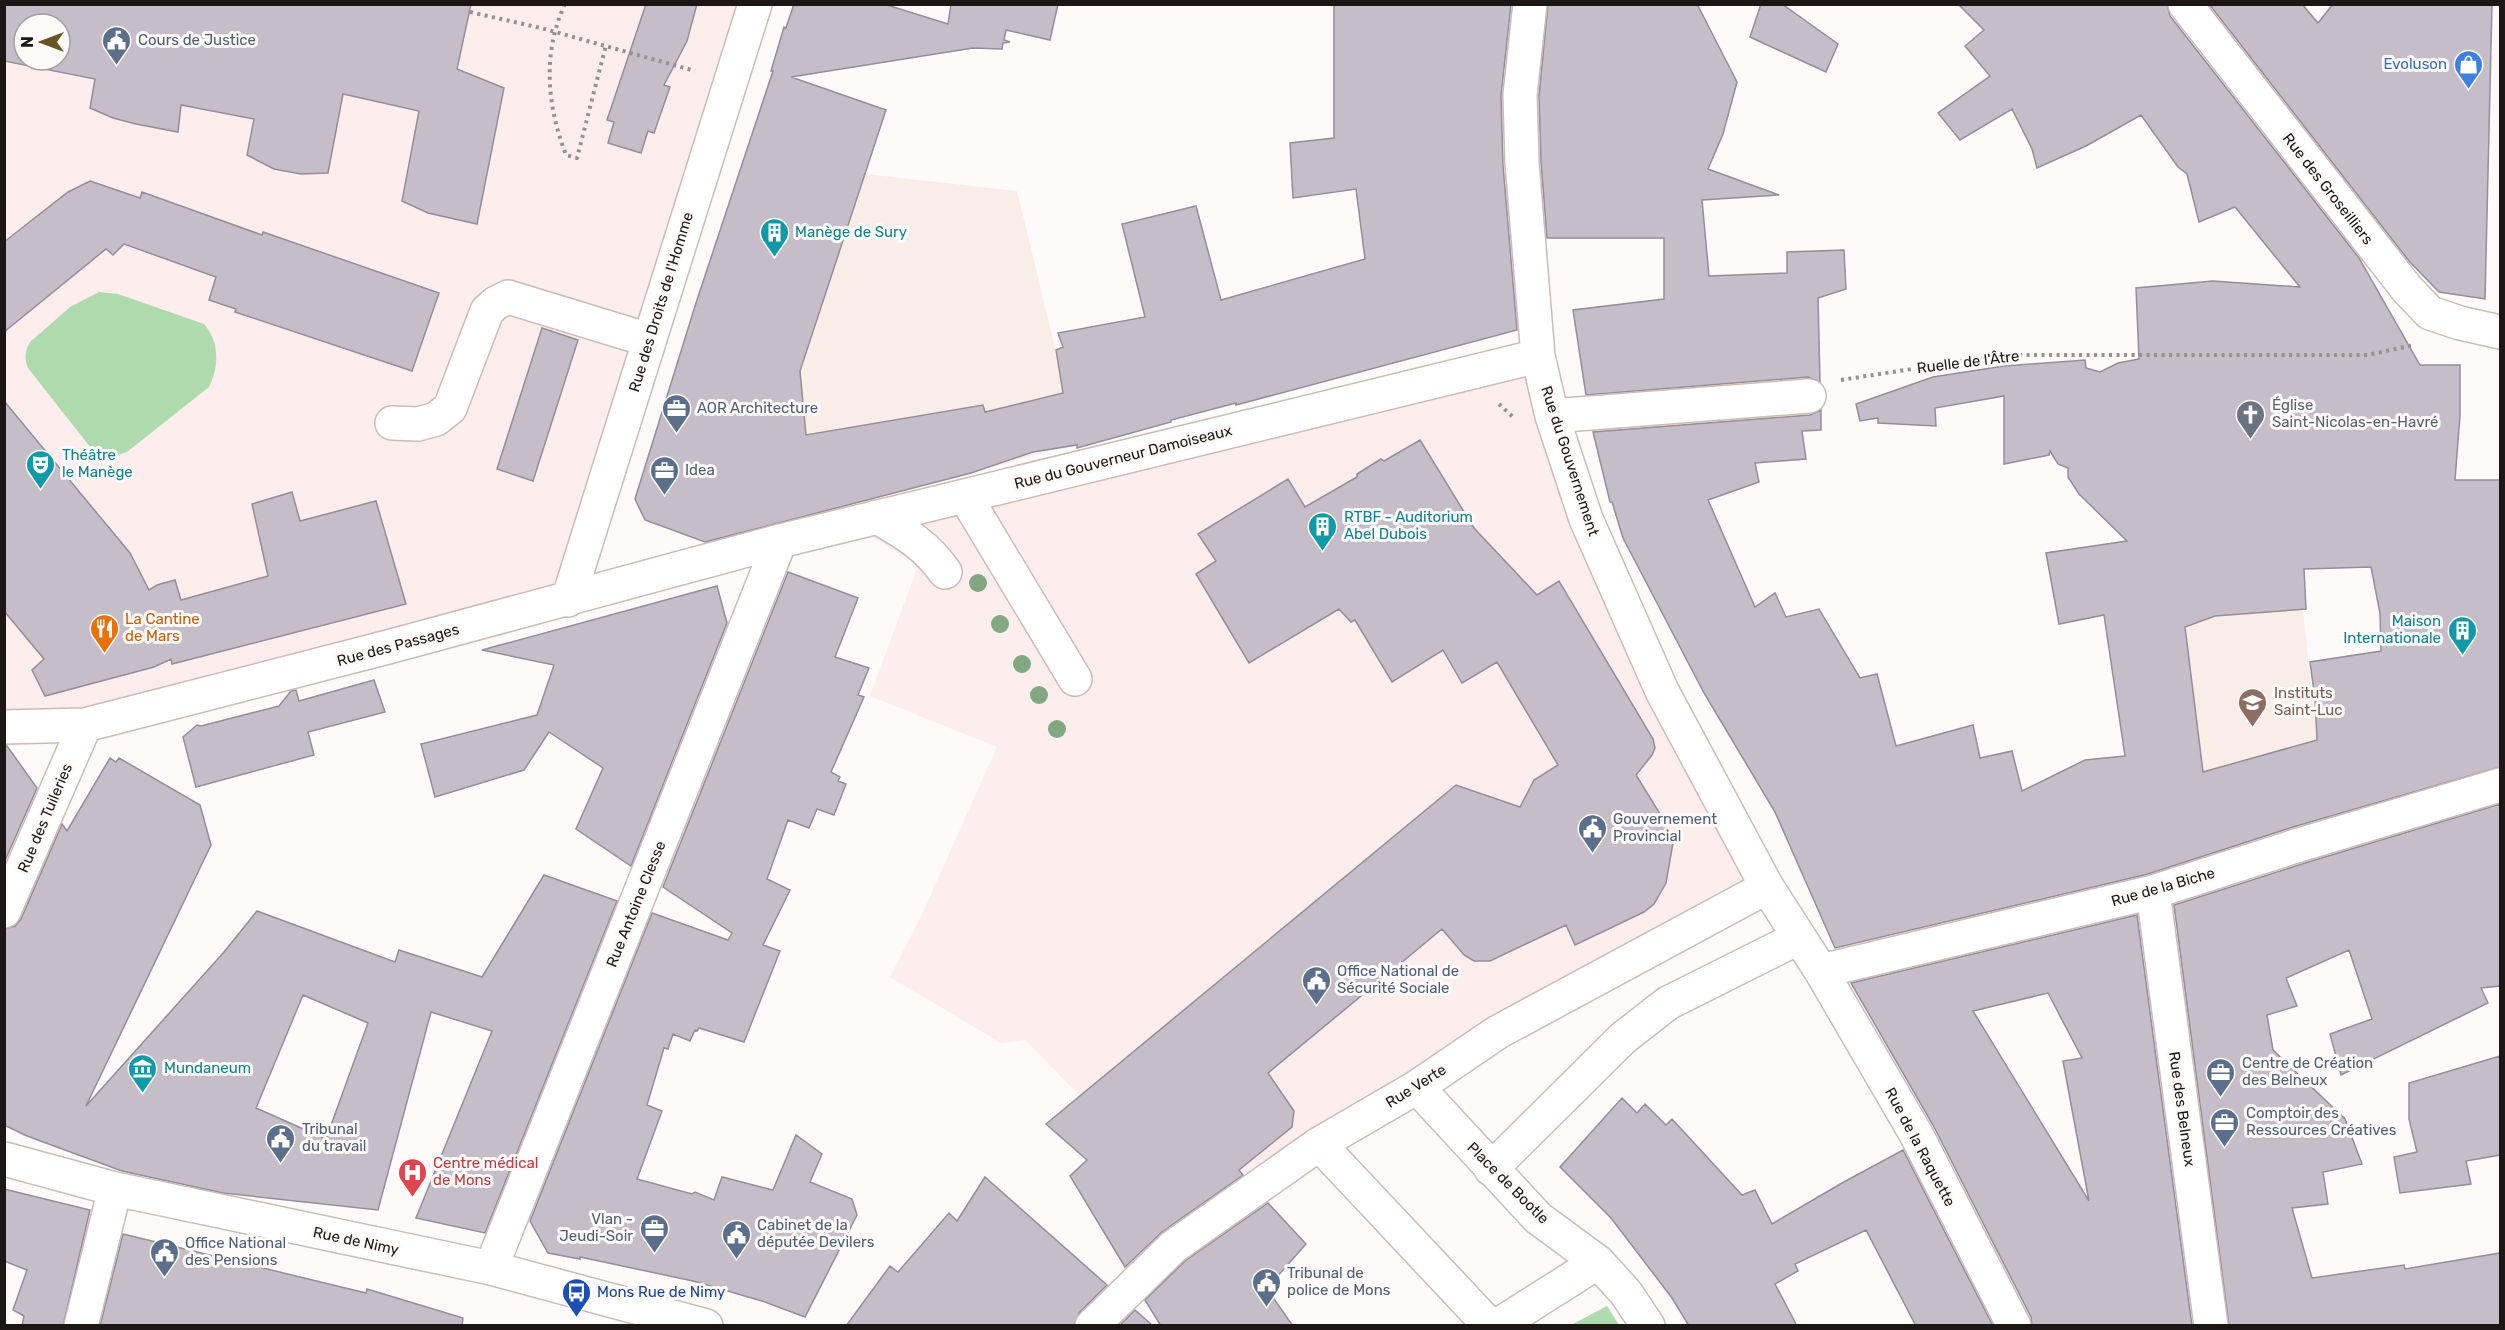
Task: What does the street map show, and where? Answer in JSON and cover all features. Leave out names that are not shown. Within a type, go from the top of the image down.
[{"type":"street","name":"Rue des Droits de l'Homme","points":[[568,600],[755,4]]},
{"type":"street","name":"Rue du Gouvernement","points":[[1530,4],[1520,95],[1522,163],[1538,356],[1552,416],[1586,519],[1662,692],[1767,887],[1821,971]]},
{"type":"street","name":"Rue des Groseilliers","points":[[2185,4],[2407,290],[2430,313],[2500,332]]},
{"type":"street","points":[[392,423],[418,424],[436,419],[450,408],[487,311],[508,297],[649,340]]},
{"type":"street","name":"Rue du Gouverneur Damoiseaux","points":[[710,560],[877,517],[1538,356]]},
{"type":"street","points":[[1552,416],[1809,396]]},
{"type":"street","points":[[965,496],[1075,679]]},
{"type":"street","points":[[877,517],[910,536],[931,552],[945,572]]},
{"type":"street","name":"Rue Antoine Clesse","points":[[491,1268],[780,541]]},
{"type":"street","name":"Rue des Passages","points":[[4,727],[85,725],[568,600],[710,560]]},
{"type":"street","name":"Rue des Tuileries","points":[[4,911],[85,725]]},
{"type":"street","name":"Rue de la Biche","points":[[1821,971],[2152,892],[2500,785]]},
{"type":"street","name":"Rue Verte","points":[[1092,1326],[1173,1247],[1319,1144],[1417,1087],[1498,1032],[1767,887]]},
{"type":"street","name":"Rue des Belneux","points":[[2152,892],[2211,1326]]},
{"type":"street","points":[[1491,1169],[1623,1038],[1668,1003],[1798,938]]},
{"type":"street","name":"Rue de la Raquette","points":[[1821,971],[1916,1134],[2014,1326]]},
{"type":"street","name":"Place de Bootle","points":[[1417,1087],[1538,1218],[1598,1262],[1626,1293],[1648,1326]]},
{"type":"street","points":[[1319,1144],[1490,1326]]},
{"type":"street","name":"Rue de Nimy","points":[[4,1159],[115,1189],[491,1268],[706,1326]]},
{"type":"street","points":[[81,1326],[115,1189]]},
{"type":"street","points":[[1497,1326],[1598,1262]]},
{"type":"path","points":[[565,4],[555,32],[550,65],[550,102],[554,122],[566,155],[577,158],[606,45]]},
{"type":"path","points":[[470,12],[606,45],[730,83]]},
{"type":"path","name":"Ruelle de l'Âtre","points":[[1809,396],[1824,393],[1826,382],[2002,355],[2368,355],[2411,345],[2460,323]]},
{"type":"path","points":[[1496,401],[1518,421]]},
{"type":"shaded area","points":[[5,5],[755,5],[568,600],[5,727]]},
{"type":"shaded area","points":[[771,73],[777,73],[886,110],[865,174],[1017,191],[1066,393],[1047,397],[1061,448],[770,527],[763,506],[699,490],[708,543],[645,520],[635,499]]},
{"type":"shaded area","points":[[1538,356],[1552,416],[1767,887],[1166,1236],[1110,1176],[1091,1107],[1025,1040],[1001,1043],[890,977],[923,912],[997,747],[870,696],[918,566],[851,523]]},
{"type":"shaded area","name":"Instituts Saint-Luc","points":[[2298,562],[2318,755],[2324,755],[2344,831],[2299,845],[2291,819],[2198,775],[2169,566]]},
{"type":"green space","points":[[99,292],[118,294],[204,324],[213,339],[216,355],[215,371],[209,387],[127,452],[114,456],[94,452],[28,368],[26,358],[30,342],[70,307]]},
{"type":"green space","points":[[1607,1306],[1619,1325],[1571,1325]]},
{"type":"building","points":[[4,4],[471,4],[457,69],[504,88],[477,224],[428,213],[402,201],[419,111],[343,94],[328,173],[301,174],[274,169],[247,155],[254,119],[181,105],[178,132],[113,118],[90,108],[95,79],[60,72],[72,72],[72,12],[12,12],[12,63],[4,61]]},
{"type":"building","points":[[646,4],[697,4],[687,41],[664,85],[670,87],[654,133],[648,131],[641,153],[608,143],[614,122],[607,120]]},
{"type":"building","points":[[794,4],[884,4],[948,24],[951,4],[1058,4],[1050,40],[1006,30],[1004,40],[1010,42],[1003,43],[1002,49],[973,48],[791,77],[886,110],[800,371],[806,435],[983,405],[985,412],[1063,393],[1056,350],[1063,347],[1058,333],[1145,317],[1122,224],[1196,206],[1221,300],[1365,259],[1356,189],[1293,198],[1290,143],[1334,138],[1334,4],[1511,4],[1501,96],[1503,165],[1517,330],[1236,405],[1236,403],[1171,420],[1171,422],[1077,448],[1077,445],[1033,452],[971,473],[705,542],[645,520],[635,499],[696,303],[773,71],[771,71],[784,27],[786,28]]},
{"type":"building","points":[[1548,4],[1697,4],[1737,82],[1723,134],[1708,169],[1779,195],[1702,200],[1709,276],[1787,273],[1787,252],[1844,250],[1846,289],[1818,298],[1820,382],[1808,377],[1586,395],[1573,310],[1664,299],[1664,238],[1547,238],[1539,96]]},
{"type":"building","points":[[1761,4],[1782,4],[1838,44],[1826,72],[1750,37]]},
{"type":"building","points":[[1958,4],[2167,4],[2170,16],[2359,258],[2420,365],[2460,365],[2460,415],[2455,480],[2500,480],[2500,767],[2293,827],[2148,874],[1835,948],[1775,812],[1704,693],[1623,538],[1612,502],[1610,502],[1593,432],[1810,415],[1821,410],[1821,430],[1802,431],[1806,459],[1755,463],[1759,482],[1708,500],[1755,607],[1775,593],[1786,617],[1819,609],[1860,678],[1877,674],[1896,746],[1973,725],[1980,758],[2012,751],[2022,791],[2085,760],[2125,756],[2104,615],[2059,624],[2046,553],[2127,541],[2079,494],[2068,477],[2068,468],[2058,464],[2050,451],[2049,455],[2004,464],[2004,396],[1935,408],[1936,426],[1878,423],[1878,418],[1860,421],[1856,404],[1933,377],[2004,366],[2085,360],[2086,368],[2100,372],[2118,363],[2139,359],[2136,288],[2213,281],[2300,287],[2235,207],[2199,222],[2187,174],[2178,167],[2141,115],[2086,146],[2037,168],[2032,149],[2012,109],[1960,140],[1938,113],[1990,76],[1965,46],[1984,30]],"holes":[[[2371,567],[2380,613],[2381,651],[2310,662],[2317,740],[2203,772],[2185,627],[2215,616],[2306,609],[2304,569]]]},
{"type":"building","points":[[2209,4],[2302,4],[2318,23],[2333,4],[2492,4],[2485,299],[2439,292],[2409,261]]},
{"type":"building","points":[[90,181],[140,198],[142,192],[262,235],[263,232],[439,293],[412,371],[235,312],[236,309],[209,300],[216,277],[124,244],[113,255],[106,249],[4,332],[4,242],[68,192]]},
{"type":"building","points":[[542,328],[578,340],[533,481],[497,469]]},
{"type":"building","points":[[4,401],[130,553],[149,590],[175,580],[181,600],[268,576],[252,504],[292,492],[300,521],[376,501],[406,604],[172,664],[171,659],[154,667],[45,696],[32,670],[44,659],[4,611]]},
{"type":"building","points":[[1420,440],[1474,528],[1537,595],[1559,581],[1653,739],[1655,748],[1652,755],[1636,775],[1662,817],[1673,843],[1666,883],[1654,904],[1644,912],[1575,945],[1566,925],[1490,961],[1474,961],[1464,955],[1442,929],[1268,1073],[1294,1111],[1292,1127],[1239,1170],[1243,1175],[1162,1232],[1125,1267],[1070,1176],[1087,1160],[1046,1124],[1456,785],[1520,807],[1534,780],[1558,765],[1497,662],[1462,683],[1443,650],[1392,682],[1355,620],[1351,622],[1339,609],[1249,663],[1196,574],[1216,561],[1198,534],[1288,479],[1305,507],[1357,477],[1357,474],[1381,459],[1384,461]]},
{"type":"building","points":[[788,572],[858,598],[835,657],[869,668],[858,695],[864,697],[831,772],[840,777],[838,781],[846,784],[834,815],[817,809],[809,828],[788,820],[767,879],[790,890],[763,945],[780,951],[744,1042],[699,1028],[695,1030],[690,1041],[673,1034],[668,1049],[664,1048],[647,1105],[662,1111],[637,1179],[692,1194],[695,1192],[714,1200],[722,1177],[773,1190],[796,1135],[822,1154],[810,1182],[852,1199],[857,1215],[805,1317],[762,1301],[693,1281],[580,1257],[580,1259],[548,1253],[530,1221],[652,913],[728,940],[732,933],[663,887]]},
{"type":"building","points":[[717,586],[727,623],[631,866],[576,829],[603,768],[549,732],[524,770],[435,797],[421,744],[537,715],[554,665],[482,650]]},
{"type":"building","points":[[374,680],[385,712],[308,732],[314,755],[196,787],[183,737],[197,725],[201,726],[279,706],[291,691],[296,690],[299,701]]},
{"type":"building","points":[[4,746],[7,746],[37,788],[4,863]]},
{"type":"building","points":[[110,758],[116,762],[119,758],[200,805],[211,845],[86,1106],[224,952],[257,911],[395,962],[399,950],[482,977],[544,875],[617,901],[485,1233],[416,1218],[492,1031],[431,1012],[378,1210],[223,1193],[122,1171],[27,1136],[4,1125],[4,929],[15,926],[21,919],[62,824],[67,831]],"holes":[[[303,995],[368,1023],[326,1139],[256,1108]]]},
{"type":"building","points":[[2500,804],[2500,986],[2481,988],[2488,1003],[2341,1075],[2330,1034],[2372,1019],[2349,950],[2286,978],[2297,1006],[2267,1015],[2273,1050],[2345,1119],[2362,1164],[2323,1172],[2328,1204],[2292,1208],[2312,1278],[2404,1265],[2405,1269],[2500,1253],[2500,1326],[2229,1326],[2174,905]]},
{"type":"building","points":[[2137,915],[2192,1326],[2032,1326],[2031,1317],[1933,1125],[1851,983]],"holes":[[[2048,993],[2082,1058],[2063,1061],[2089,1201],[1973,1011]]]},
{"type":"building","points":[[2500,1056],[2500,1155],[2466,1161],[2471,1184],[2400,1193],[2394,1157],[2417,1152],[2409,1119],[2409,1083]]},
{"type":"building","points":[[1622,1098],[1637,1113],[1645,1104],[1666,1125],[1672,1119],[1742,1195],[1755,1190],[1772,1224],[1903,1150],[1993,1326],[1916,1326],[1866,1230],[1795,1264],[1798,1271],[1775,1284],[1797,1326],[1689,1326],[1672,1298],[1611,1218],[1560,1167]]},
{"type":"building","points":[[985,1177],[1107,1285],[1079,1313],[1074,1326],[846,1326],[890,1266],[898,1272],[949,1213],[957,1221]]},
{"type":"building","points":[[4,1189],[90,1210],[63,1326],[22,1326],[24,1316],[13,1310],[27,1270],[4,1261]]},
{"type":"building","points":[[1268,1203],[1306,1244],[1267,1289],[1293,1326],[1161,1326],[1145,1300],[1185,1261]]},
{"type":"building","points":[[123,1234],[366,1293],[367,1289],[463,1318],[462,1326],[100,1326]]},
{"type":"building","points":[[1135,1310],[1153,1326],[1119,1326]]},
{"type":"place","name":"Cours de Justice","points":[[117,66]]},
{"type":"place","name":"Evoluson","points":[[2468,90]]},
{"type":"place","name":"Manège de Sury","points":[[774,258]]},
{"type":"place","name":"AOR Architecture","points":[[676,434]]},
{"type":"place","name":"Église Saint-Nicolas-en-Havré","points":[[2251,440]]},
{"type":"place","name":"Théâtre le Manège","points":[[41,490]]},
{"type":"place","name":"Idea","points":[[664,496]]},
{"type":"place","name":"RTBF - Auditorium Abel Dubois","points":[[1323,552]]},
{"type":"place","name":"La Cantine de Mars","points":[[104,654]]},
{"type":"place","name":"Maison Internationale","points":[[2462,656]]},
{"type":"place","name":"Instituts Saint-Luc","points":[[2253,728]]},
{"type":"place","name":"Gouvernement Provincial","points":[[1592,854]]},
{"type":"place","name":"Office National de Sécurité Sociale","points":[[1316,1006]]},
{"type":"place","name":"Mundaneum","points":[[143,1094]]},
{"type":"place","name":"Centre de Création des Belneux","points":[[2221,1098]]},
{"type":"place","name":"Comptoir des Ressources Créatives","points":[[2225,1148]]},
{"type":"place","name":"Tribunal du travail","points":[[281,1164]]},
{"type":"place","name":"Centre médical de Mons","points":[[412,1198]]},
{"type":"place","name":"Vlan - Jeudi-Soir","points":[[654,1254]]},
{"type":"place","name":"Cabinet de la députée Devilers","points":[[736,1260]]},
{"type":"place","name":"Office National des Pensions","points":[[164,1278]]},
{"type":"place","name":"Tribunal de police de Mons","points":[[1266,1308]]},
{"type":"place","name":"Mons Rue de Nimy","points":[[576,1318]]}]
